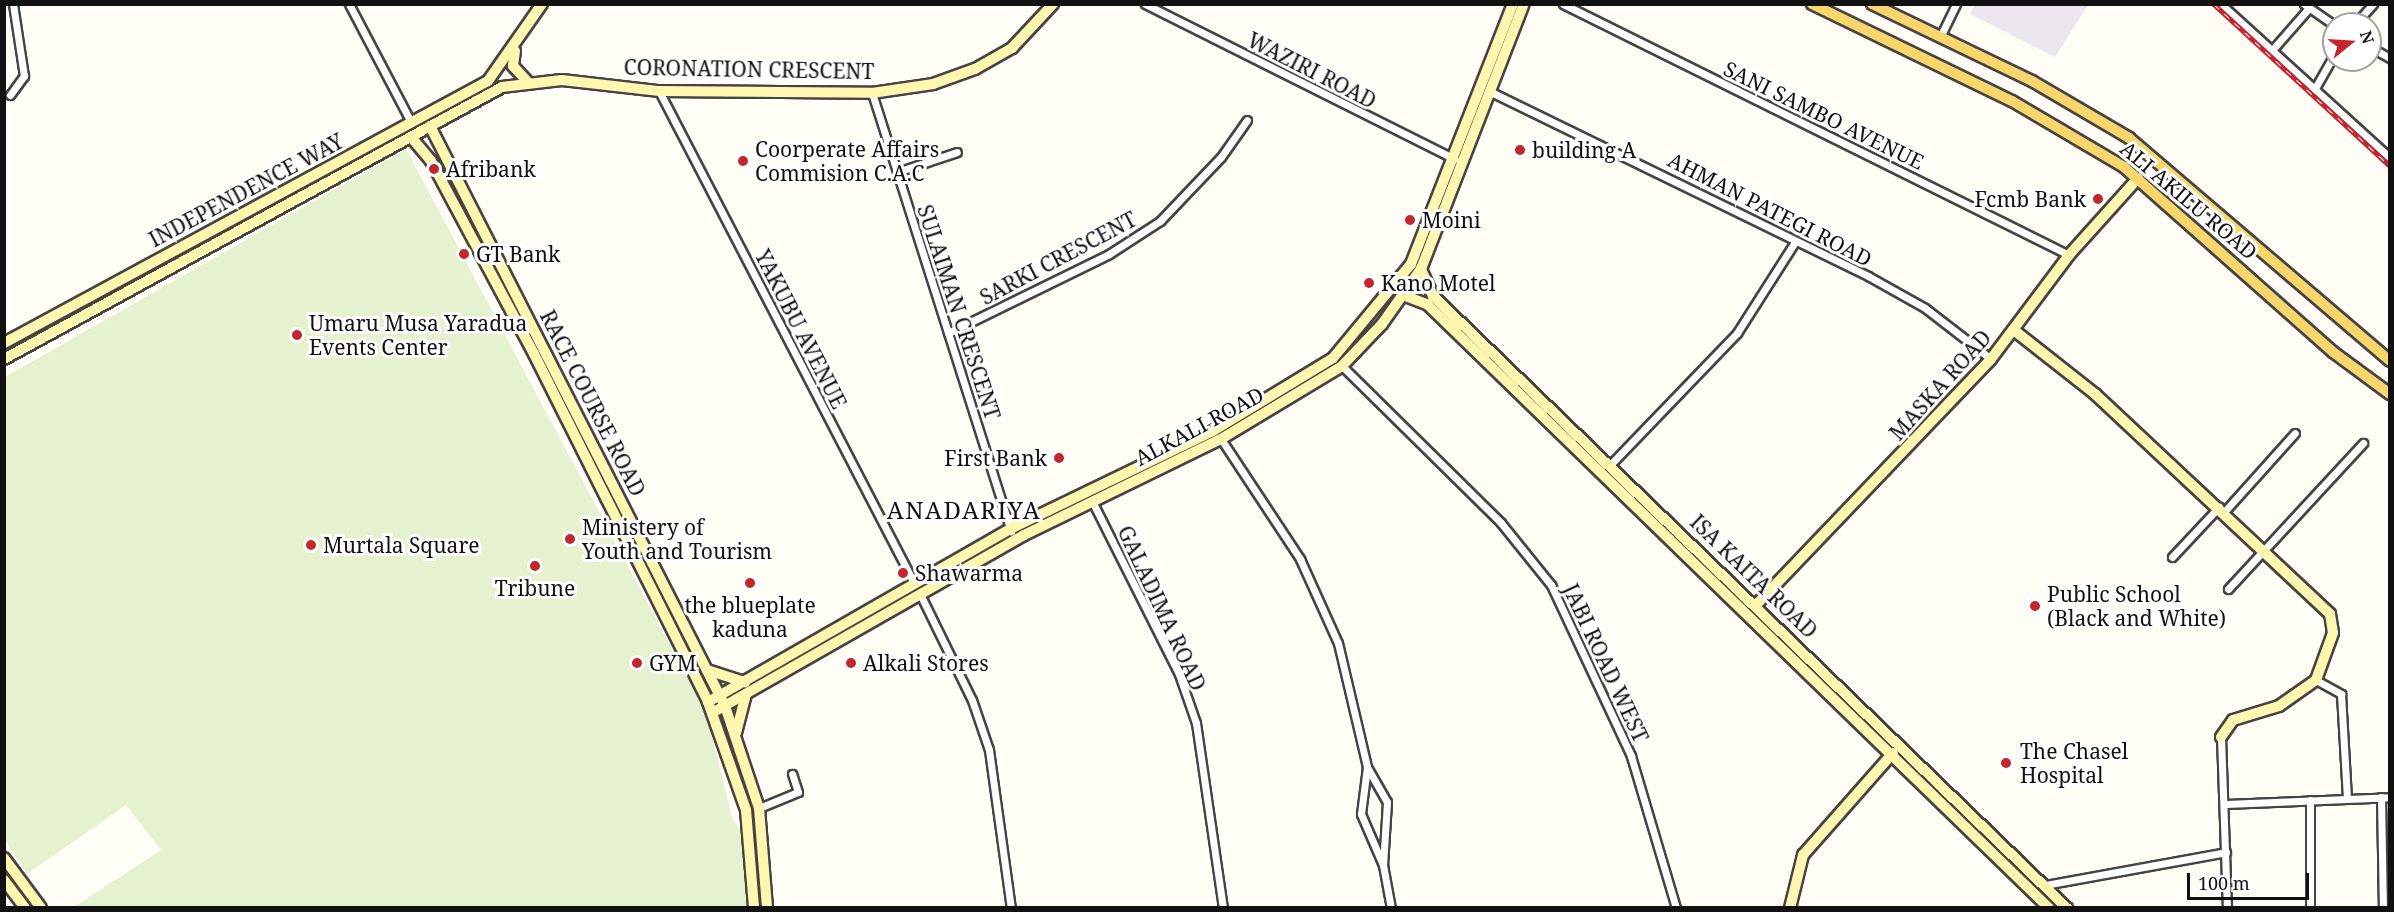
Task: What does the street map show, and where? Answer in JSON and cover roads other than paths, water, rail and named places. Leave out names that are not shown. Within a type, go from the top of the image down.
[{"type":"main road","points":[[529,83],[513,66],[517,45],[542,4]]},
{"type":"main road","name":"CORONATION CRESCENT","points":[[490,92],[529,83],[562,80],[659,91],[872,93],[933,84],[975,69],[1012,48],[1053,4]]},
{"type":"main road","name":"ALKALI ROAD","points":[[708,702],[722,701],[746,694],[920,594],[1012,535],[1093,503],[1221,439],[1342,366],[1402,295],[1420,268],[1460,162],[1513,4]]},
{"type":"main road","name":"ALKALI ROAD","points":[[712,713],[722,701],[745,682],[914,583],[1213,431],[1333,358],[1411,264],[1491,92],[1524,4]]},
{"type":"main road","name":"ALI AKILU ROAD","points":[[1812,4],[2072,132],[2138,178],[2333,352],[2390,394]]},
{"type":"main road","name":"ALI AKILU ROAD","points":[[1872,4],[2032,81],[2129,138],[2390,361]]},
{"type":"main road","name":"INDEPENDENCE WAY","points":[[4,343],[488,81],[517,45]]},
{"type":"main road","name":"INDEPENDENCE WAY","points":[[4,360],[490,92]]},
{"type":"main road","name":"RACE COURSE ROAD","points":[[430,126],[707,670],[736,733],[759,808],[767,908]]},
{"type":"main road","name":"RACE COURSE ROAD","points":[[411,136],[431,161],[534,354],[708,702],[746,810],[754,908]]},
{"type":"main road","name":"MASKA ROAD","points":[[1756,605],[1991,359],[2070,255],[2138,178]]},
{"type":"main road","name":"ISA KAITA ROAD","points":[[1420,268],[1433,296],[1531,397],[2049,908]]},
{"type":"main road","name":"ISA KAITA ROAD","points":[[1402,295],[1427,304],[1610,465],[2067,908]]},
{"type":"main road","points":[[2014,331],[2065,368],[2221,510],[2334,621],[2316,680],[2279,706],[2233,720],[2222,737]]},
{"type":"main road","points":[[707,670],[745,682]]},
{"type":"main road","points":[[736,733],[746,694]]},
{"type":"main road","points":[[1790,908],[1803,855],[1893,753]]},
{"type":"main road","points":[[1988,847],[1997,838]]},
{"type":"main road","points":[[4,858],[42,908]]},
{"type":"main road","points":[[4,880],[25,908]]},
{"type":"street","points":[[10,95],[24,76],[13,4]]},
{"type":"street","points":[[349,4],[411,122]]},
{"type":"street","name":"WAZIRI ROAD","points":[[1145,4],[1460,162]]},
{"type":"street","name":"SANI SAMBO AVENUE","points":[[1563,4],[2070,255]]},
{"type":"street","points":[[1940,37],[1956,4]]},
{"type":"street","points":[[2222,5],[2390,158]]},
{"type":"street","points":[[2272,49],[2306,6],[2322,17]]},
{"type":"street","points":[[2314,90],[2324,72]]},
{"type":"street","name":"YAKUBU AVENUE","points":[[659,91],[914,583]]},
{"type":"street","name":"AHMAN PATEGI ROAD","points":[[1491,92],[1925,308],[1991,359]]},
{"type":"street","name":"SULAIMAN CRESCENT","points":[[872,93],[1012,535]]},
{"type":"street","name":"SARKI CRESCENT","points":[[948,333],[1109,254],[1160,221],[1199,182],[1247,120]]},
{"type":"street","points":[[897,172],[957,152]]},
{"type":"street","points":[[1610,465],[1737,333],[1795,242]]},
{"type":"street","name":"JABI ROAD WEST","points":[[1342,366],[1501,523],[1551,585],[1631,756],[1676,908]]},
{"type":"street","points":[[2172,557],[2295,433]]},
{"type":"street","points":[[1221,439],[1300,559],[1338,643],[1367,767],[1387,802],[1383,865],[1390,908]]},
{"type":"street","points":[[2228,589],[2363,443]]},
{"type":"street","name":"GALADIMA ROAD","points":[[1093,503],[1179,674],[1196,723],[1223,908]]},
{"type":"street","points":[[920,594],[972,700],[989,750],[1011,908]]},
{"type":"street","points":[[2316,680],[2341,694],[2347,799]]},
{"type":"street","points":[[2222,737],[2226,804],[2227,908]]},
{"type":"street","points":[[1367,767],[1361,814],[1383,865]]},
{"type":"street","points":[[759,808],[798,792],[792,774]]},
{"type":"street","points":[[2226,804],[2385,797],[2383,908]]},
{"type":"street","points":[[2310,800],[2310,908]]},
{"type":"street","points":[[2045,885],[2226,852]]},
{"type":"railway","points":[[2214,4],[2390,166]]},
{"type":"place","name":"building A","points":[[1520,150]]},
{"type":"place","name":"Coorperate Affairs Commision C.A.C","points":[[743,161]]},
{"type":"place","name":"Afribank","points":[[434,169]]},
{"type":"place","name":"Fcmb Bank","points":[[2098,199]]},
{"type":"place","name":"Moini","points":[[1410,220]]},
{"type":"place","name":"GT Bank","points":[[464,254]]},
{"type":"place","name":"Kano Motel","points":[[1369,283]]},
{"type":"place","name":"Umaru Musa Yaradua Events Center","points":[[297,335]]},
{"type":"place","name":"First Bank","points":[[1059,458]]},
{"type":"place","name":"Ministery of Youth and Tourism","points":[[570,539]]},
{"type":"place","name":"Murtala Square","points":[[311,545]]},
{"type":"place","name":"Tribune","points":[[535,566]]},
{"type":"place","name":"Shawarma","points":[[903,573]]},
{"type":"place","name":"the blueplate kaduna","points":[[750,583]]},
{"type":"place","name":"Public School (Black and White)","points":[[2035,606]]},
{"type":"place","name":"GYM","points":[[637,663]]},
{"type":"place","name":"Alkali Stores","points":[[851,663]]},
{"type":"place","name":"The Chasel Hospital","points":[[2006,763]]},
{"type":"district","name":"ANADARIYA","points":[[964,510]]}]
